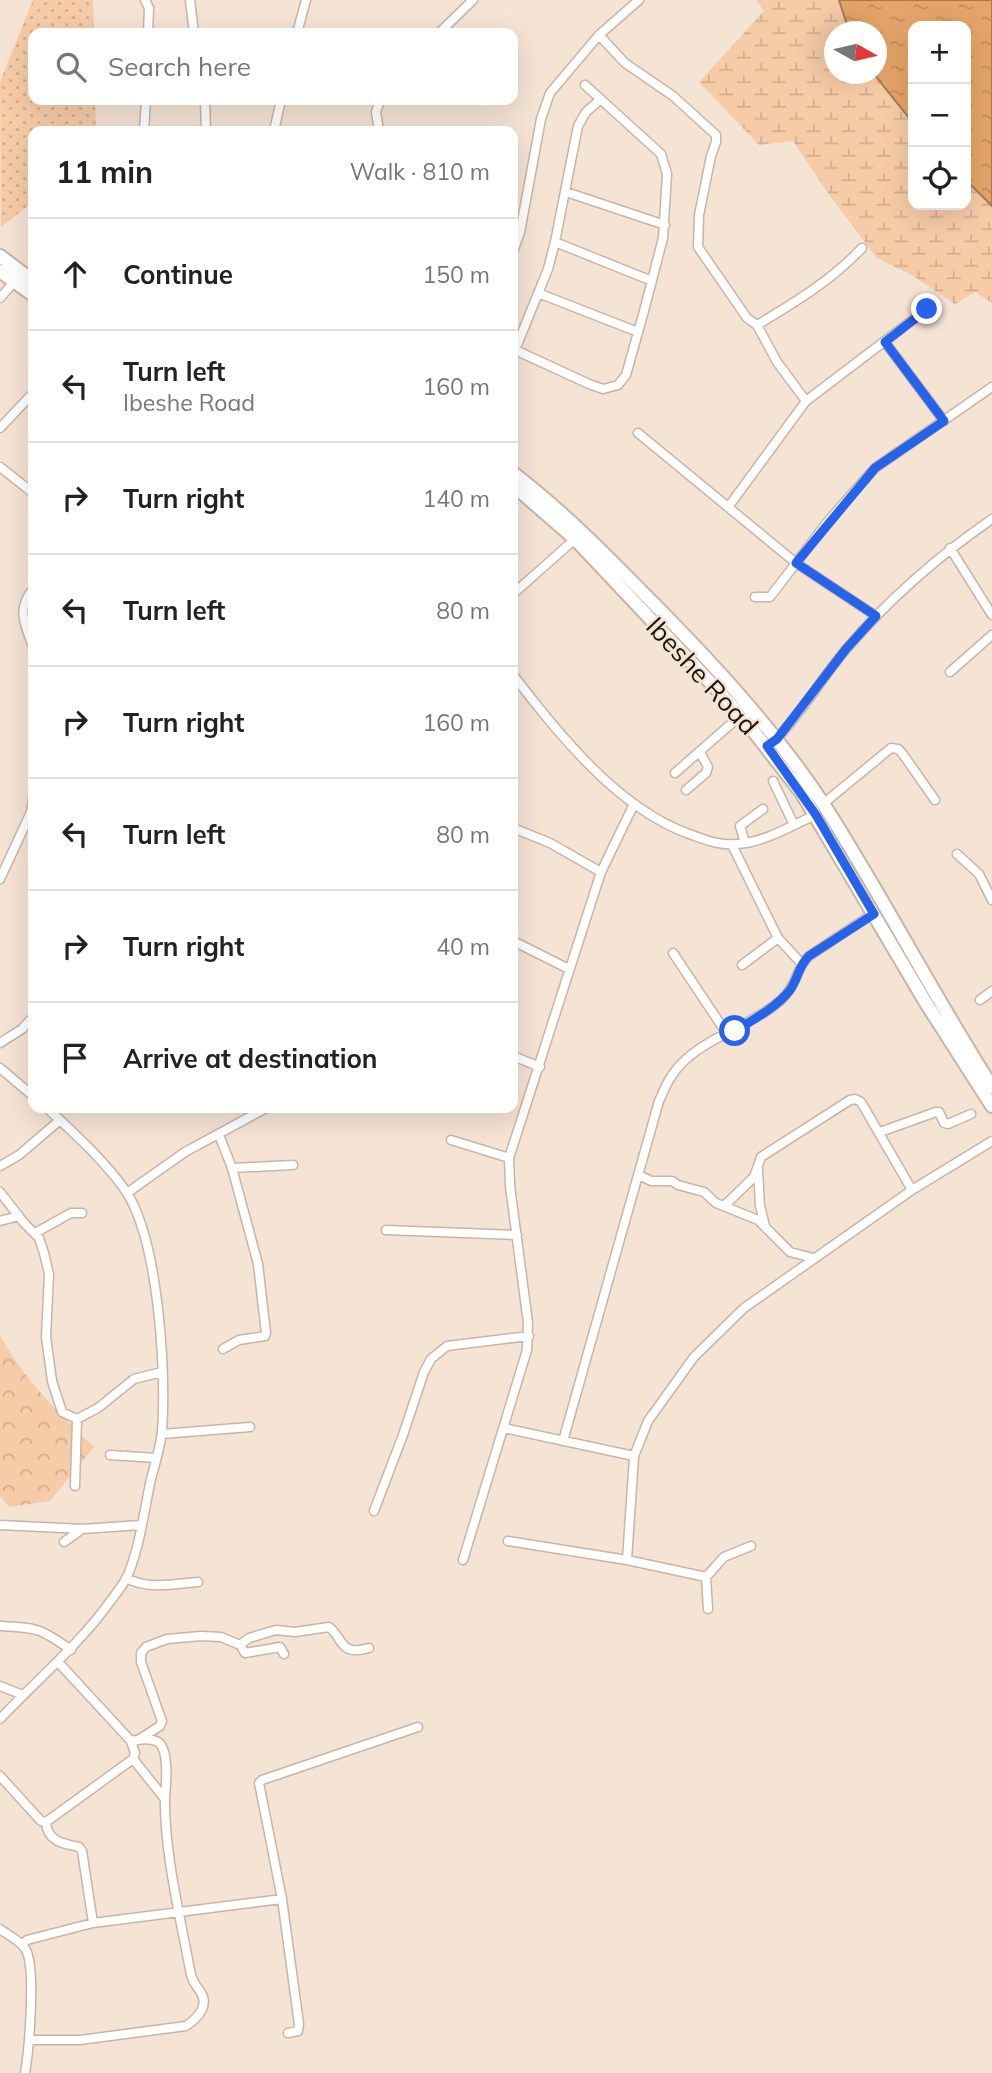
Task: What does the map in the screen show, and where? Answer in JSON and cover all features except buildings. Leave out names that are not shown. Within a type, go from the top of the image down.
[{"type":"main road","points":[[0,256],[28,277]]},
{"type":"main road","points":[[0,271],[28,292]]},
{"type":"main road","name":"Ibeshe Road","points":[[518,477],[550,502],[608,556],[750,706],[819,809],[992,1087]]},
{"type":"main road","name":"Ibeshe Road","points":[[518,489],[575,539],[741,715],[772,742]]},
{"type":"main road","name":"Ibeshe Road","points":[[819,809],[874,914],[992,1107]]},
{"type":"street","points":[[145,0],[149,8],[148,28]]},
{"type":"street","points":[[190,0],[193,28]]},
{"type":"street","points":[[298,28],[306,0]]},
{"type":"street","points":[[444,28],[472,0]]},
{"type":"street","points":[[518,222],[550,93],[599,35],[639,0]]},
{"type":"street","points":[[599,35],[625,63],[673,96],[716,135],[699,215],[698,247],[747,318],[757,326],[777,362],[806,401]]},
{"type":"street","points":[[518,352],[603,389],[618,385],[626,375],[652,281],[666,225],[667,174],[661,154],[585,85]]},
{"type":"street","points":[[518,340],[555,242],[578,126],[586,112],[601,99]]},
{"type":"street","points":[[145,126],[146,105]]},
{"type":"street","points":[[205,105],[206,126]]},
{"type":"street","points":[[275,126],[280,105]]},
{"type":"street","points":[[378,105],[376,112],[378,126]]},
{"type":"street","points":[[566,192],[666,225]]},
{"type":"street","points":[[555,242],[652,281]]},
{"type":"street","points":[[757,326],[815,289],[862,248]]},
{"type":"street","points":[[0,298],[14,282]]},
{"type":"street","points":[[538,293],[638,332]]},
{"type":"street","points":[[729,506],[816,391],[927,309]]},
{"type":"street","points":[[885,342],[944,421]]},
{"type":"street","points":[[755,597],[769,597],[875,468],[992,387]]},
{"type":"street","points":[[0,428],[28,398]]},
{"type":"street","points":[[638,433],[796,563],[876,616]]},
{"type":"street","points":[[0,467],[28,489]]},
{"type":"street","points":[[772,742],[846,649],[910,581],[950,548],[992,519]]},
{"type":"street","points":[[518,590],[575,539]]},
{"type":"street","points":[[950,548],[992,615]]},
{"type":"street","points":[[28,598],[23,607],[28,633]]},
{"type":"street","points":[[950,672],[992,635]]},
{"type":"street","points":[[518,681],[570,743],[634,804],[667,826],[709,841],[745,844],[794,825],[819,809],[891,748],[902,753],[935,800]]},
{"type":"street","points":[[676,773],[741,715]]},
{"type":"street","points":[[686,790],[706,773],[708,767],[699,752]]},
{"type":"street","points":[[773,780],[794,825]]},
{"type":"street","points":[[463,1560],[529,1336],[510,1186],[509,1158],[601,872],[634,804]]},
{"type":"street","points":[[745,844],[740,826],[763,809]]},
{"type":"street","points":[[0,879],[28,820]]},
{"type":"street","points":[[518,830],[560,849],[601,872]]},
{"type":"street","points":[[732,845],[778,938],[801,963]]},
{"type":"street","points":[[957,854],[979,874],[992,900]]},
{"type":"street","points":[[563,1441],[659,1101],[671,1076],[686,1059],[717,1037],[763,1014],[782,999],[799,976],[801,963],[874,914]]},
{"type":"street","points":[[742,965],[778,938]]},
{"type":"street","points":[[518,944],[569,969]]},
{"type":"street","points":[[673,953],[727,1034]]},
{"type":"street","points":[[979,1000],[992,991]]},
{"type":"street","points":[[0,1044],[28,1022]]},
{"type":"street","points":[[518,1058],[540,1067]]},
{"type":"street","points":[[0,1068],[28,1088]]},
{"type":"street","points":[[724,1206],[754,1177],[761,1157],[855,1099],[861,1102],[912,1189]]},
{"type":"street","points":[[880,1132],[936,1112],[939,1112],[944,1123],[948,1124],[971,1114]]},
{"type":"street","points":[[0,1719],[71,1650],[99,1618],[126,1578],[162,1434],[162,1372],[152,1266],[142,1230],[127,1193],[95,1155],[52,1113]]},
{"type":"street","points":[[127,1193],[176,1158],[257,1113]]},
{"type":"street","points":[[0,1166],[19,1155],[60,1120]]},
{"type":"street","points":[[219,1135],[232,1168],[258,1264],[266,1333],[265,1336],[239,1340],[223,1349]]},
{"type":"street","points":[[451,1140],[509,1158]]},
{"type":"street","points":[[627,1560],[634,1456],[649,1421],[694,1357],[744,1308],[912,1189],[992,1141]]},
{"type":"street","points":[[232,1168],[293,1165]]},
{"type":"street","points":[[757,1167],[760,1206],[765,1226]]},
{"type":"street","points":[[639,1175],[651,1181],[672,1181],[704,1192],[724,1206],[758,1220],[790,1252],[813,1258]]},
{"type":"street","points":[[0,1192],[39,1238],[48,1275],[46,1337],[52,1381],[62,1412],[77,1419]]},
{"type":"street","points":[[34,1233],[71,1213],[82,1213]]},
{"type":"street","points":[[0,1221],[19,1216]]},
{"type":"street","points":[[386,1230],[517,1235]]},
{"type":"street","points":[[374,1511],[400,1445],[424,1371],[431,1359],[447,1346],[529,1336]]},
{"type":"street","points":[[77,1419],[98,1408],[134,1379],[162,1372]]},
{"type":"street","points":[[75,1486],[77,1419]]},
{"type":"street","points":[[162,1434],[250,1427]]},
{"type":"street","points":[[504,1428],[634,1456]]},
{"type":"street","points":[[110,1455],[156,1458]]},
{"type":"street","points":[[0,1525],[82,1529],[141,1525]]},
{"type":"street","points":[[64,1542],[82,1529]]},
{"type":"street","points":[[508,1541],[627,1560],[706,1577]]},
{"type":"street","points":[[708,1609],[706,1577],[724,1557],[751,1546]]},
{"type":"street","points":[[126,1578],[136,1584],[146,1585],[198,1582]]},
{"type":"street","points":[[0,1626],[36,1628],[71,1650]]},
{"type":"street","points":[[240,1645],[249,1638],[276,1630],[295,1632],[329,1626],[337,1640],[346,1647],[363,1650],[369,1648]]},
{"type":"street","points":[[134,1741],[160,1726],[162,1721],[142,1662],[142,1653],[146,1647],[167,1639],[221,1637],[240,1645],[245,1653],[280,1647],[284,1654]]},
{"type":"street","points":[[46,1822],[133,1759],[135,1747],[134,1741],[58,1662]]},
{"type":"street","points":[[0,1686],[23,1695]]},
{"type":"street","points":[[288,2033],[298,2031],[299,2024],[282,1899],[259,1783],[418,1727]]},
{"type":"street","points":[[30,2040],[80,2040],[120,2036],[186,2026],[200,2016],[204,1998],[193,1984],[180,1912],[167,1835],[166,1774],[160,1743],[156,1740],[134,1741]]},
{"type":"street","points":[[133,1759],[165,1799]]},
{"type":"street","points":[[0,1776],[41,1821],[46,1822]]},
{"type":"street","points":[[46,1822],[46,1829],[59,1843],[79,1847],[82,1851],[93,1923]]},
{"type":"street","points":[[22,1945],[27,1940],[93,1923],[282,1899]]},
{"type":"street","points":[[0,1929],[22,1945],[29,1961],[30,2040],[26,2073]]},
{"type":"green space","points":[[33,0],[93,0],[94,28],[28,28],[28,105],[95,105],[96,126],[28,126],[28,206],[1,227],[0,82]]},
{"type":"green space","points":[[756,0],[839,0],[846,21],[824,21],[824,84],[882,84],[908,117],[908,210],[971,210],[971,185],[992,206],[992,303],[975,292],[955,304],[913,276],[877,258],[793,141],[759,145],[699,82],[764,11]]},
{"type":"green space","points":[[0,1335],[30,1380],[94,1447],[50,1501],[9,1507],[0,1496]]},
{"type":"water","points":[[839,0],[992,0],[992,206],[971,185],[971,21],[908,21],[908,117],[882,84],[887,84],[887,21],[846,21]]},
{"type":"route","points":[[735,1031],[763,1014],[789,992],[799,976],[801,963],[809,956],[874,914],[816,815],[767,746],[777,739],[846,649],[876,616],[796,563],[875,468],[944,421],[885,342],[927,309]]}]
